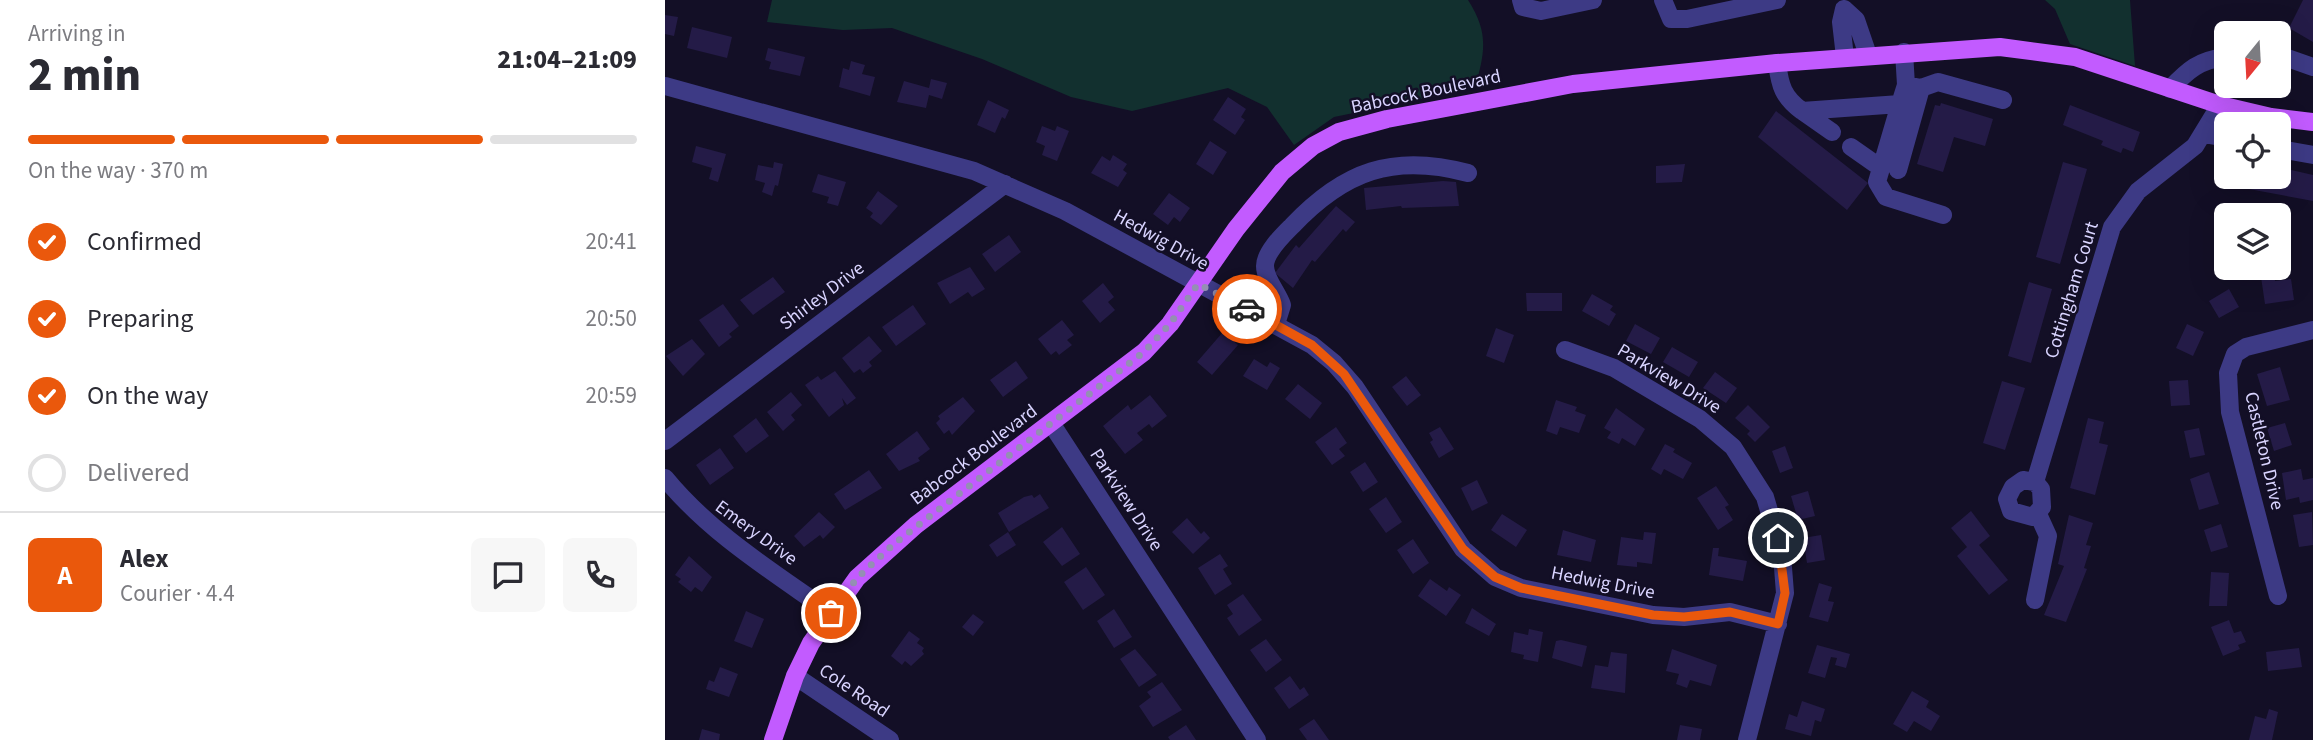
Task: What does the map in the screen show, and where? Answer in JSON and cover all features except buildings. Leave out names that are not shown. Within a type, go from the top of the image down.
[{"type":"main road","name":"Babcock Boulevard","points":[[773,740],[795,676],[831,613],[857,578],[895,543],[1144,352],[1170,324],[1282,172],[1313,146],[1339,132],[1387,119],[1573,83],[1868,55],[1990,47],[2041,50],[2095,63],[2220,105],[2271,117],[2313,122]]},
{"type":"street","points":[[1521,0],[1523,7],[1541,11],[1593,0]]},
{"type":"street","points":[[1663,0],[1671,19],[1687,19],[1777,0]]},
{"type":"street","points":[[1844,3],[1856,20],[1868,55]]},
{"type":"street","points":[[1844,3],[1841,22],[1845,57]]},
{"type":"street","points":[[1904,52],[1913,86],[1890,169],[1877,182],[1886,197],[1943,215]]},
{"type":"street","points":[[2170,89],[2190,67],[2214,58]]},
{"type":"street","points":[[2291,59],[2313,66]]},
{"type":"street","points":[[1777,63],[1780,87],[1788,101],[1832,132]]},
{"type":"street","points":[[1890,169],[1900,104],[1913,86],[1938,82],[2003,100]]},
{"type":"street","name":"Hedwig Drive","points":[[665,86],[975,171],[1065,211],[1276,324],[1324,353],[1344,374],[1463,549],[1495,577],[1521,588],[1653,615],[1684,617],[1730,612],[1778,624]]},
{"type":"street","points":[[1802,111],[1900,104]]},
{"type":"street","name":"Cottingham Court","points":[[2035,600],[2048,536],[2039,514],[2043,499],[2041,489],[2035,482],[2112,227],[2138,191],[2195,146],[2220,105]]},
{"type":"street","points":[[2204,134],[2214,136]]},
{"type":"street","points":[[1851,146],[1890,169]]},
{"type":"street","points":[[2291,151],[2313,155]]},
{"type":"street","points":[[1276,324],[1282,305],[1267,276],[1267,258],[1324,194],[1359,174],[1398,166],[1423,164],[1468,173]]},
{"type":"street","name":"Shirley Drive","points":[[665,441],[1005,184]]},
{"type":"street","name":"Castleton Drive","points":[[2278,596],[2230,412],[2228,373],[2235,354],[2246,347],[2313,330]]},
{"type":"street","name":"Parkview Drive","points":[[1565,350],[1594,359],[1662,395],[1700,419],[1733,447],[1765,497],[1778,538],[1785,593],[1747,740]]},
{"type":"street","name":"Parkview Drive","points":[[1052,423],[1257,740]]},
{"type":"street","name":"Emery Drive","points":[[665,478],[685,503],[713,529],[831,613]]},
{"type":"street","points":[[2035,482],[2023,480],[2013,487],[2007,506],[2011,511],[2025,517],[2039,514]]},
{"type":"street","name":"Cole Road","points":[[795,676],[890,740]]},
{"type":"green space","points":[[772,0],[1468,0],[1479,22],[1483,53],[1475,88],[1334,117],[1294,145],[1267,107],[1228,88],[1132,111],[1071,97],[982,59],[892,28],[843,30],[767,22]]},
{"type":"green space","points":[[2045,0],[2130,0],[2135,66],[2070,44],[2055,9]]},
{"type":"way so far","points":[[831,613],[857,578],[895,543],[1144,352],[1170,324],[1198,284],[1247,309]]},
{"type":"route","points":[[1247,309],[1312,345],[1334,363],[1366,403],[1463,549],[1484,569],[1507,583],[1653,615],[1684,617],[1730,612],[1778,624],[1785,593],[1778,538]]}]
